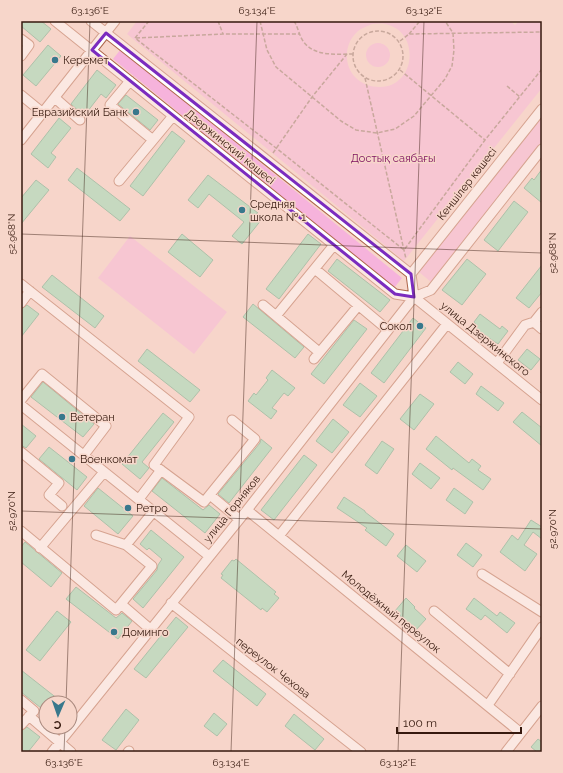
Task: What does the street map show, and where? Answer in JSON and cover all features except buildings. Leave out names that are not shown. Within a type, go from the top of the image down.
[{"type":"street","name":"Дзержинский көшесі","points":[[55,21],[395,294],[414,297]]},
{"type":"street","name":"Дзержинский көшесі","points":[[91,21],[411,274]]},
{"type":"street","points":[[21,140],[115,21]]},
{"type":"street","points":[[21,39],[30,46],[21,56]]},
{"type":"street","points":[[130,81],[110,105],[153,140]]},
{"type":"street","points":[[21,95],[43,113]]},
{"type":"street","points":[[55,98],[80,120]]},
{"type":"street","name":"Кеншілер көшесі","points":[[411,274],[542,109]]},
{"type":"street","points":[[119,181],[173,116]]},
{"type":"street","points":[[411,274],[414,297],[431,290],[542,149]]},
{"type":"street","points":[[276,316],[334,245]]},
{"type":"street","points":[[315,269],[388,330]]},
{"type":"street","points":[[21,284],[189,417],[154,465],[204,502],[255,439],[232,420]]},
{"type":"street","points":[[21,303],[30,291]]},
{"type":"street","name":"улица Дзержинского","points":[[414,297],[542,400]]},
{"type":"street","name":"улица Горняков","points":[[52,752],[239,519],[414,297]]},
{"type":"street","points":[[263,305],[317,356],[358,306]]},
{"type":"street","points":[[497,363],[525,325],[534,322],[542,312]]},
{"type":"street","points":[[534,322],[542,329]]},
{"type":"street","points":[[279,536],[447,324]]},
{"type":"street","points":[[21,400],[42,374],[106,426],[84,455]]},
{"type":"street","points":[[21,405],[209,556]]},
{"type":"street","points":[[21,452],[58,484],[49,495],[62,506]]},
{"type":"street","points":[[139,499],[161,470]]},
{"type":"street","points":[[40,548],[104,472]]},
{"type":"street","points":[[210,494],[239,519]]},
{"type":"street","name":"Молодёжный переулок","points":[[246,510],[521,732]]},
{"type":"street","points":[[126,545],[154,511]]},
{"type":"street","points":[[21,532],[116,610],[152,566],[126,545],[96,535]]},
{"type":"street","points":[[482,574],[542,612]]},
{"type":"street","name":"переулок Чехова","points":[[171,603],[361,752]]},
{"type":"street","points":[[120,604],[150,629]]},
{"type":"street","points":[[434,611],[510,674]]},
{"type":"street","points":[[488,705],[542,627]]},
{"type":"street","points":[[21,700],[34,710],[21,726]]},
{"type":"street","points":[[506,752],[542,706]]},
{"type":"street","points":[[29,716],[71,752]]},
{"type":"path","points":[[135,38],[149,21]]},
{"type":"path","points":[[218,21],[223,34]]},
{"type":"path","points":[[260,21],[267,50],[276,67],[340,121],[356,130],[377,133],[395,129],[414,116],[445,79],[452,66],[454,50],[453,33],[445,21]]},
{"type":"path","points":[[294,21],[303,42],[311,49],[320,53],[353,54]]},
{"type":"path","points":[[400,42],[420,21]]},
{"type":"path","points":[[385,31],[394,35],[400,42],[404,51],[404,61],[400,70],[393,77],[384,81],[374,81],[365,78],[358,72],[354,63],[353,54],[355,45],[367,32],[385,31]]},
{"type":"path","points":[[409,34],[542,32]]},
{"type":"path","points":[[135,38],[223,34],[300,34]]},
{"type":"path","points":[[135,38],[404,250]]},
{"type":"path","points":[[267,161],[312,97],[347,54]]},
{"type":"path","points":[[404,250],[485,140],[542,69]]},
{"type":"path","points":[[400,70],[485,140]]},
{"type":"path","points":[[365,78],[404,250],[411,274]]},
{"type":"path","points":[[507,86],[520,97]]},
{"type":"highlighted area","points":[[106,33],[411,274],[414,297],[395,294],[92,50]]},
{"type":"green space","name":"Достық саябағы","points":[[137,21],[510,21],[515,25],[519,21],[542,21],[542,88],[404,261],[127,34]],"holes":[[[372,24],[385,24],[397,29],[404,37],[409,47],[410,58],[407,69],[401,78],[392,85],[380,87],[366,85],[355,77],[348,65],[347,52],[351,39],[361,29]]]},
{"type":"green space","points":[[378,43],[386,47],[390,55],[386,63],[378,67],[370,63],[366,55],[370,47]]},
{"type":"green space","points":[[121,49],[402,278],[394,288],[113,59]]},
{"type":"green space","points":[[542,117],[542,141],[431,282],[419,272]]},
{"type":"green space","points":[[130,236],[227,312],[194,354],[98,278]]},
{"type":"place","name":"Керемет","points":[[55,60]]},
{"type":"place","name":"Евразийский Банк","points":[[136,112]]},
{"type":"place","name":"Средняя школа № 1","points":[[242,210]]},
{"type":"place","name":"Сокол","points":[[420,326]]},
{"type":"place","name":"Ветеран","points":[[62,417]]},
{"type":"place","name":"Военкомат","points":[[72,459]]},
{"type":"place","name":"Ретро","points":[[128,508]]},
{"type":"place","name":"Доминго","points":[[114,632]]}]
